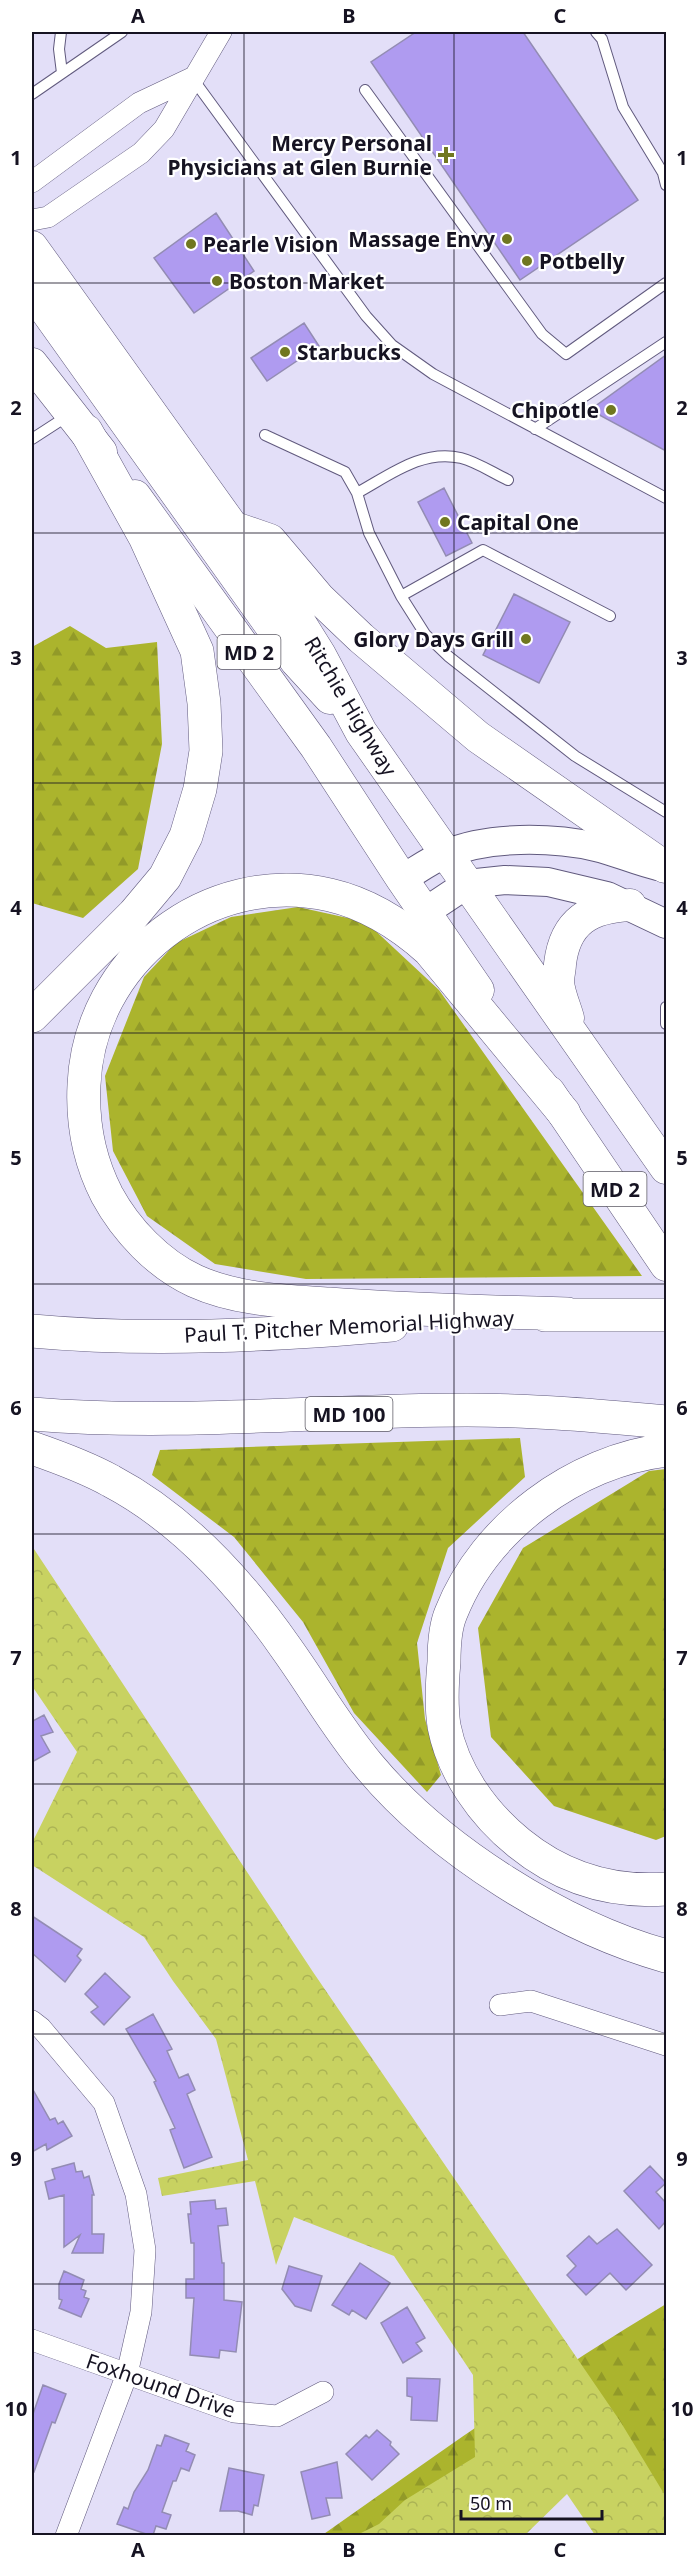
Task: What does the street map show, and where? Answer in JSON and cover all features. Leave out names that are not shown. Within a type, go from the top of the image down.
[{"type":"highway","points":[[32,1016],[134,914],[165,877],[186,836],[200,789],[206,751],[204,702],[197,651],[145,537],[79,423]]},
{"type":"highway","points":[[564,1113],[429,950],[403,926],[369,908],[330,895],[297,891],[254,893],[219,903],[184,919],[155,938],[127,968],[106,999],[93,1031],[84,1070],[82,1111],[88,1150],[100,1181],[116,1212],[137,1237],[165,1262],[194,1280],[227,1292],[271,1300],[384,1308],[568,1314]]},
{"type":"highway","name":"Paul T. Pitcher Memorial Highway","points":[[32,1331],[176,1336],[294,1333],[568,1314],[666,1315]]},
{"type":"highway","name":"MD 100","points":[[32,1414],[177,1418],[467,1410],[571,1414],[666,1422]]},
{"type":"highway","points":[[32,1448],[112,1481],[163,1515],[213,1558],[261,1613],[331,1717],[370,1768],[412,1809],[461,1851],[510,1885],[570,1920],[640,1949],[666,1956]]},
{"type":"highway","points":[[666,1450],[608,1464],[565,1486],[529,1509],[493,1545],[469,1576],[450,1615],[442,1692],[444,1726],[455,1760],[473,1795],[503,1831],[536,1857],[574,1878],[613,1888],[666,1888]]},
{"type":"main road","name":"Ritchie Highway","points":[[32,247],[290,607],[320,655],[362,732],[666,1168]]},
{"type":"main road","points":[[32,291],[296,661],[362,732]]},
{"type":"main road","name":"MD 2","points":[[32,363],[233,630],[316,747],[402,879],[666,1265]]},
{"type":"main road","points":[[232,527],[270,540],[319,598],[361,638],[477,737],[666,868]]},
{"type":"main road","points":[[402,879],[446,854],[519,840],[554,841],[597,847],[637,862],[666,868]]},
{"type":"main road","points":[[425,912],[467,884],[506,880],[548,882],[607,896],[666,924]]},
{"type":"main road","points":[[573,1036],[558,982],[562,944],[576,923],[593,912],[609,906],[630,905]]},
{"type":"street","points":[[32,220],[48,217],[141,153],[164,129],[221,32]]},
{"type":"street","points":[[32,182],[139,103],[192,78]]},
{"type":"street","points":[[500,2005],[531,2001],[666,2045]]},
{"type":"street","points":[[32,2021],[41,2028],[104,2103],[136,2194],[145,2250],[141,2312],[127,2374],[66,2535]]},
{"type":"street","name":"Foxhound Drive","points":[[32,2340],[234,2412],[277,2416],[323,2392]]},
{"type":"lane","points":[[61,32],[59,49],[62,73]]},
{"type":"lane","points":[[32,94],[122,32]]},
{"type":"lane","points":[[596,32],[602,39],[623,107],[663,172],[666,185]]},
{"type":"lane","points":[[192,78],[378,332],[408,358],[433,374],[666,498]]},
{"type":"lane","points":[[365,90],[542,334],[566,354],[666,283]]},
{"type":"lane","points":[[536,429],[666,342]]},
{"type":"lane","points":[[32,439],[79,423]]},
{"type":"lane","points":[[265,435],[345,472],[357,493],[369,533],[401,596],[425,634],[448,656],[575,756],[666,812]]},
{"type":"lane","points":[[357,493],[420,458],[437,455],[462,458],[508,480]]},
{"type":"lane","points":[[401,596],[483,550],[610,616]]},
{"type":"lane","points":[[666,1007],[666,1024]]},
{"type":"green space","points":[[70,626],[106,648],[157,642],[162,744],[138,869],[83,918],[32,903],[32,647]]},
{"type":"green space","points":[[298,907],[366,922],[439,990],[642,1276],[306,1279],[215,1264],[147,1216],[113,1151],[105,1076],[144,977],[176,943],[231,917]]},
{"type":"green space","points":[[520,1438],[525,1477],[448,1548],[417,1643],[425,1719],[441,1775],[427,1792],[354,1713],[303,1622],[234,1537],[152,1475],[160,1450]]},
{"type":"green space","points":[[666,1469],[666,1836],[656,1840],[554,1806],[491,1737],[478,1628],[523,1548],[649,1471]]},
{"type":"green space","points":[[32,1546],[313,1972],[620,2421],[666,2497],[666,2535],[595,2535],[567,2494],[525,2535],[357,2535],[379,2524],[405,2500],[475,2457],[473,2375],[394,2256],[294,2217],[276,2265],[255,2181],[162,2196],[158,2178],[248,2160],[216,2039],[144,1937],[32,1865],[32,1843],[77,1752],[32,1686]]},
{"type":"green space","points":[[666,2304],[666,2535],[568,2479],[485,2535],[321,2536],[535,2388]]},
{"type":"building","points":[[416,32],[523,32],[638,200],[520,280],[371,62]]},
{"type":"building","points":[[216,213],[254,271],[194,313],[154,258]]},
{"type":"building","name":"Starbucks","points":[[304,323],[319,346],[267,381],[251,358]]},
{"type":"building","points":[[666,355],[666,451],[590,410]]},
{"type":"building","name":"Capital One","points":[[444,488],[472,543],[446,556],[418,502]]},
{"type":"building","name":"Glory Days Grill","points":[[514,594],[570,622],[539,683],[483,655]]},
{"type":"building","points":[[44,1715],[53,1732],[41,1736],[50,1752],[32,1762],[32,1718],[33,1721]]},
{"type":"building","points":[[32,1916],[82,1949],[77,1956],[81,1960],[65,1982],[32,1953]]},
{"type":"building","points":[[105,1973],[130,1997],[104,2025],[91,2012],[98,2007],[85,1994]]},
{"type":"building","points":[[153,2014],[172,2049],[167,2051],[179,2078],[188,2074],[195,2090],[187,2094],[212,2157],[184,2168],[170,2130],[175,2128],[154,2082],[156,2081],[126,2029]]},
{"type":"building","points":[[32,2088],[50,2120],[55,2118],[58,2124],[63,2121],[72,2136],[47,2150],[46,2144],[32,2152]]},
{"type":"building","points":[[74,2163],[76,2172],[82,2171],[84,2178],[89,2176],[94,2195],[92,2195],[92,2234],[104,2234],[103,2253],[72,2253],[80,2235],[64,2247],[64,2195],[49,2199],[45,2182],[55,2179],[52,2169]]},
{"type":"building","points":[[650,2166],[666,2183],[656,2192],[666,2203],[666,2221],[659,2229],[624,2191]]},
{"type":"building","points":[[215,2200],[216,2209],[226,2208],[228,2225],[218,2226],[222,2263],[224,2263],[224,2300],[242,2302],[236,2352],[220,2350],[219,2358],[190,2355],[194,2298],[186,2298],[186,2279],[194,2279],[194,2243],[191,2243],[188,2214],[191,2214],[190,2202]]},
{"type":"building","points":[[617,2229],[652,2265],[626,2290],[610,2273],[586,2295],[567,2275],[576,2266],[567,2256],[589,2236],[597,2244]]},
{"type":"building","points":[[360,2263],[390,2283],[366,2319],[352,2310],[349,2315],[332,2305]]},
{"type":"building","points":[[289,2266],[322,2276],[311,2311],[295,2306],[282,2289]]},
{"type":"building","points":[[64,2271],[84,2280],[81,2289],[86,2291],[84,2297],[89,2299],[81,2317],[59,2308],[62,2300],[59,2299],[59,2284]]},
{"type":"building","points":[[407,2307],[425,2338],[416,2343],[422,2351],[403,2363],[381,2323]]},
{"type":"building","points":[[407,2378],[440,2379],[437,2421],[411,2420],[412,2397],[407,2396]]},
{"type":"building","points":[[43,2385],[66,2394],[55,2423],[52,2422],[34,2472],[32,2471],[32,2417]]},
{"type":"building","points":[[377,2430],[391,2442],[390,2445],[399,2454],[372,2480],[346,2454],[366,2435],[369,2438]]},
{"type":"building","points":[[165,2435],[189,2444],[186,2451],[195,2455],[189,2471],[181,2468],[176,2481],[173,2481],[162,2512],[171,2515],[166,2529],[156,2526],[153,2535],[149,2535],[117,2524],[124,2507],[128,2509],[134,2492],[148,2470],[157,2445],[161,2446]]},
{"type":"building","points":[[337,2462],[342,2498],[326,2498],[330,2515],[312,2519],[301,2472]]},
{"type":"building","points":[[229,2468],[264,2475],[258,2506],[254,2505],[252,2515],[238,2511],[220,2511]]},
{"type":"place","name":"Mercy Personal Physicians at Glen Burnie","points":[[446,155]]},
{"type":"place","name":"Massage Envy","points":[[507,239]]},
{"type":"place","name":"Pearle Vision","points":[[191,244]]},
{"type":"place","name":"Potbelly","points":[[527,261]]},
{"type":"place","name":"Boston Market","points":[[217,281]]},
{"type":"place","name":"Starbucks","points":[[285,352]]},
{"type":"place","name":"Chipotle","points":[[611,410]]},
{"type":"place","name":"Capital One","points":[[445,522]]},
{"type":"place","name":"Glory Days Grill","points":[[526,639]]}]
